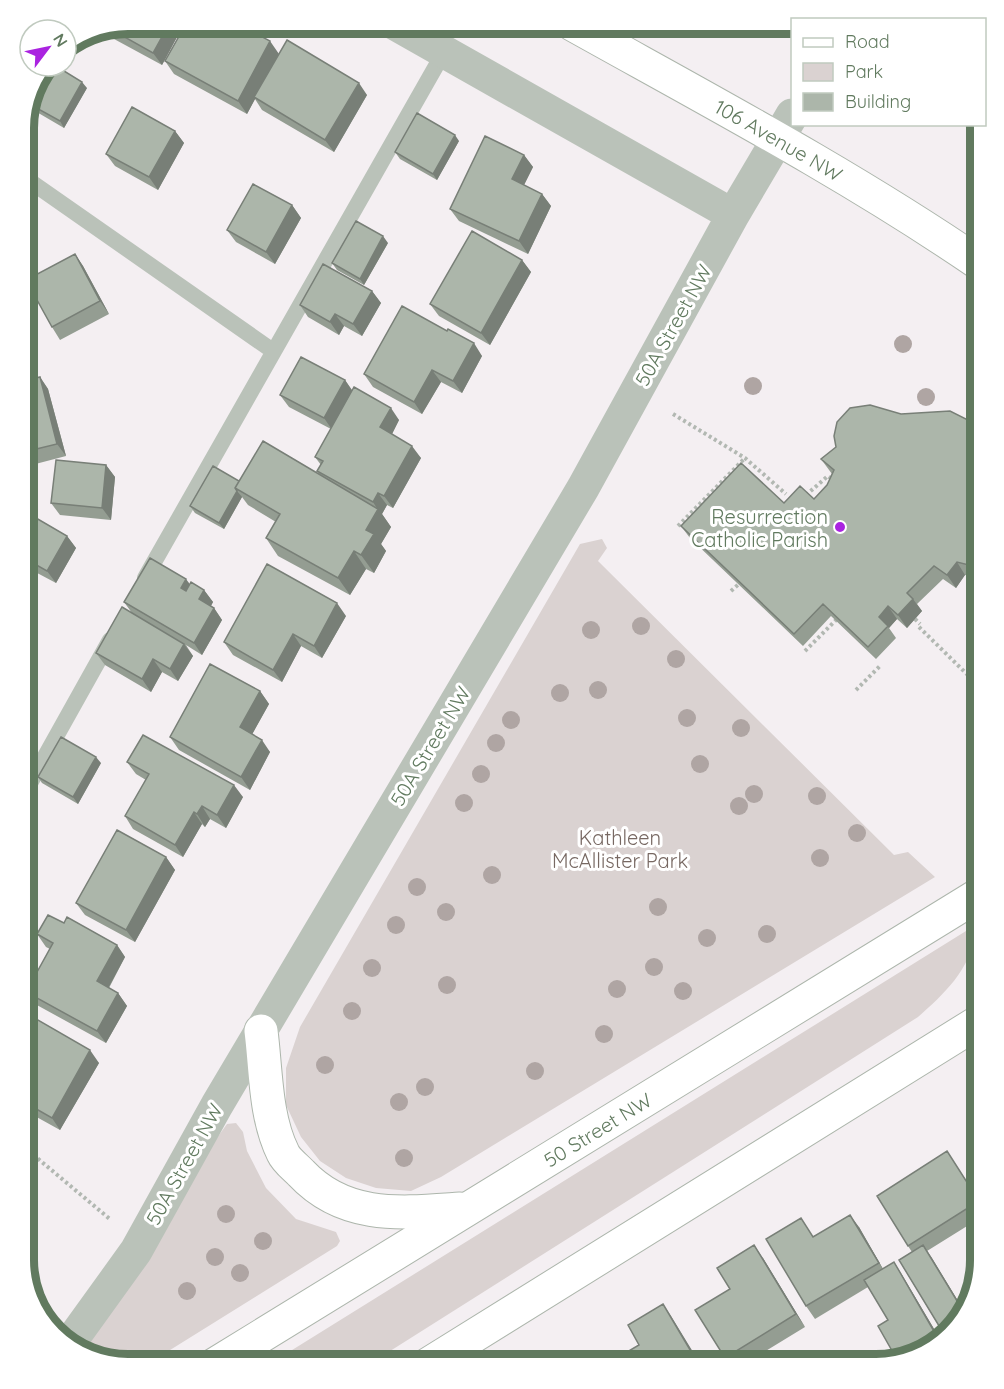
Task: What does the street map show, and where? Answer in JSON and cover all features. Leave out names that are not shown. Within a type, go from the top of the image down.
[{"type":"main road","name":"106 Avenue NW","points":[[594,35],[786,127],[970,257]]},
{"type":"main road","name":"50 Street NW","points":[[232,1354],[970,900]]},
{"type":"main road","points":[[445,1354],[970,1027]]},
{"type":"main road","points":[[261,1031],[275,1131],[283,1155],[307,1179],[338,1202],[391,1214],[465,1209]]},
{"type":"street","points":[[413,34],[733,215]]},
{"type":"street","name":"50A Street NW","points":[[74,1337],[136,1251],[261,1031],[583,488],[733,215],[786,127]]},
{"type":"lane","points":[[140,588],[444,52]]},
{"type":"lane","points":[[35,185],[273,351]]},
{"type":"lane","points":[[34,776],[117,629]]},
{"type":"path","points":[[673,414],[745,458],[786,494]]},
{"type":"path","points":[[678,526],[745,458]]},
{"type":"path","points":[[804,496],[828,476],[834,481],[837,478]]},
{"type":"path","points":[[731,591],[738,584]]},
{"type":"path","points":[[915,619],[970,677]]},
{"type":"path","points":[[805,651],[836,620]]},
{"type":"path","points":[[855,690],[880,666]]},
{"type":"path","points":[[34,1155],[118,1226]]},
{"type":"green space","name":"Kathleen McAllister Park","points":[[602,539],[607,548],[598,561],[894,855],[908,852],[935,877],[441,1177],[411,1191],[376,1188],[346,1178],[320,1161],[301,1137],[286,1105],[286,1068],[300,1027],[580,544]]},
{"type":"green space","points":[[966,931],[970,932],[970,953],[962,970],[946,990],[918,1017],[385,1354],[286,1354]]},
{"type":"green space","points":[[236,1123],[243,1132],[247,1151],[266,1188],[296,1219],[336,1232],[340,1241],[337,1246],[164,1354],[122,1354],[104,1351],[83,1343],[167,1207],[227,1124]]},
{"type":"building","points":[[163,34],[153,53],[120,35]]},
{"type":"building","points":[[180,34],[257,34],[270,41],[238,101],[165,61]]},
{"type":"building","points":[[287,40],[359,83],[325,140],[254,97]]},
{"type":"building","points":[[50,78],[76,78],[82,82],[60,121],[37,108],[44,87]]},
{"type":"building","points":[[132,107],[175,131],[149,177],[106,154]]},
{"type":"building","points":[[417,113],[455,135],[433,174],[395,152]]},
{"type":"building","points":[[485,136],[524,155],[512,179],[542,194],[519,241],[450,209]]},
{"type":"building","points":[[253,184],[292,205],[266,252],[227,230]]},
{"type":"building","points":[[356,221],[383,236],[360,279],[332,263]]},
{"type":"building","points":[[472,231],[522,260],[481,333],[430,304]]},
{"type":"building","points":[[75,254],[100,301],[52,327],[35,296],[35,275]]},
{"type":"building","points":[[323,264],[372,291],[353,324],[335,314],[330,322],[300,305]]},
{"type":"building","points":[[402,306],[474,343],[453,381],[432,370],[414,402],[364,374]]},
{"type":"building","points":[[301,357],[345,380],[324,418],[280,395]]},
{"type":"building","points":[[40,377],[57,444],[35,449],[35,378]]},
{"type":"building","points":[[354,387],[391,408],[380,427],[412,446],[384,496],[378,493],[373,502],[317,471],[323,461],[315,457]]},
{"type":"building","name":"Resurrection Catholic Parish","points":[[870,405],[901,414],[950,411],[970,421],[970,565],[957,562],[947,575],[934,566],[907,593],[913,599],[898,615],[888,606],[879,617],[888,626],[868,647],[823,604],[794,634],[681,526],[741,463],[784,503],[800,486],[814,499],[827,485],[834,470],[821,459],[836,447],[834,436],[837,422],[850,408]]},
{"type":"building","points":[[263,441],[378,509],[366,530],[374,534],[361,555],[354,551],[338,578],[266,538],[280,514],[235,488]]},
{"type":"building","points":[[56,460],[106,465],[102,508],[51,503]]},
{"type":"building","points":[[213,466],[239,481],[235,488],[237,491],[219,523],[190,506]]},
{"type":"building","points":[[35,517],[67,536],[47,571],[35,564]]},
{"type":"building","points":[[150,558],[186,579],[181,588],[186,591],[191,582],[204,590],[199,599],[214,608],[194,643],[124,602]]},
{"type":"building","points":[[267,564],[337,603],[314,646],[293,634],[273,670],[224,642]]},
{"type":"building","points":[[122,607],[184,644],[170,669],[153,659],[142,679],[96,653]]},
{"type":"building","points":[[210,664],[260,691],[240,727],[262,740],[241,777],[170,737]]},
{"type":"building","points":[[143,735],[234,785],[217,815],[202,806],[197,814],[194,812],[175,845],[125,816],[149,774],[127,762]]},
{"type":"building","points":[[61,737],[96,757],[73,797],[38,777]]},
{"type":"building","points":[[117,830],[166,857],[126,930],[76,903]]},
{"type":"building","points":[[48,915],[64,923],[67,917],[117,945],[97,981],[118,993],[97,1031],[34,997],[34,977],[53,943],[37,934]]},
{"type":"building","points":[[34,1018],[90,1050],[52,1118],[34,1108]]},
{"type":"building","points":[[947,1151],[970,1187],[970,1207],[908,1246],[877,1196]]},
{"type":"building","points":[[850,1215],[879,1263],[806,1306],[766,1239],[801,1218],[813,1237]]},
{"type":"building","points":[[754,1245],[796,1314],[731,1354],[722,1354],[695,1310],[730,1289],[717,1268]]},
{"type":"building","points":[[923,1245],[959,1304],[941,1328],[899,1260]]},
{"type":"building","points":[[894,1262],[935,1333],[909,1348],[893,1353],[878,1326],[888,1320],[864,1280]]},
{"type":"building","points":[[663,1304],[693,1354],[624,1354],[639,1345],[628,1325]]},
{"type":"place","name":"Resurrection Catholic Parish","points":[[840,527]]}]
